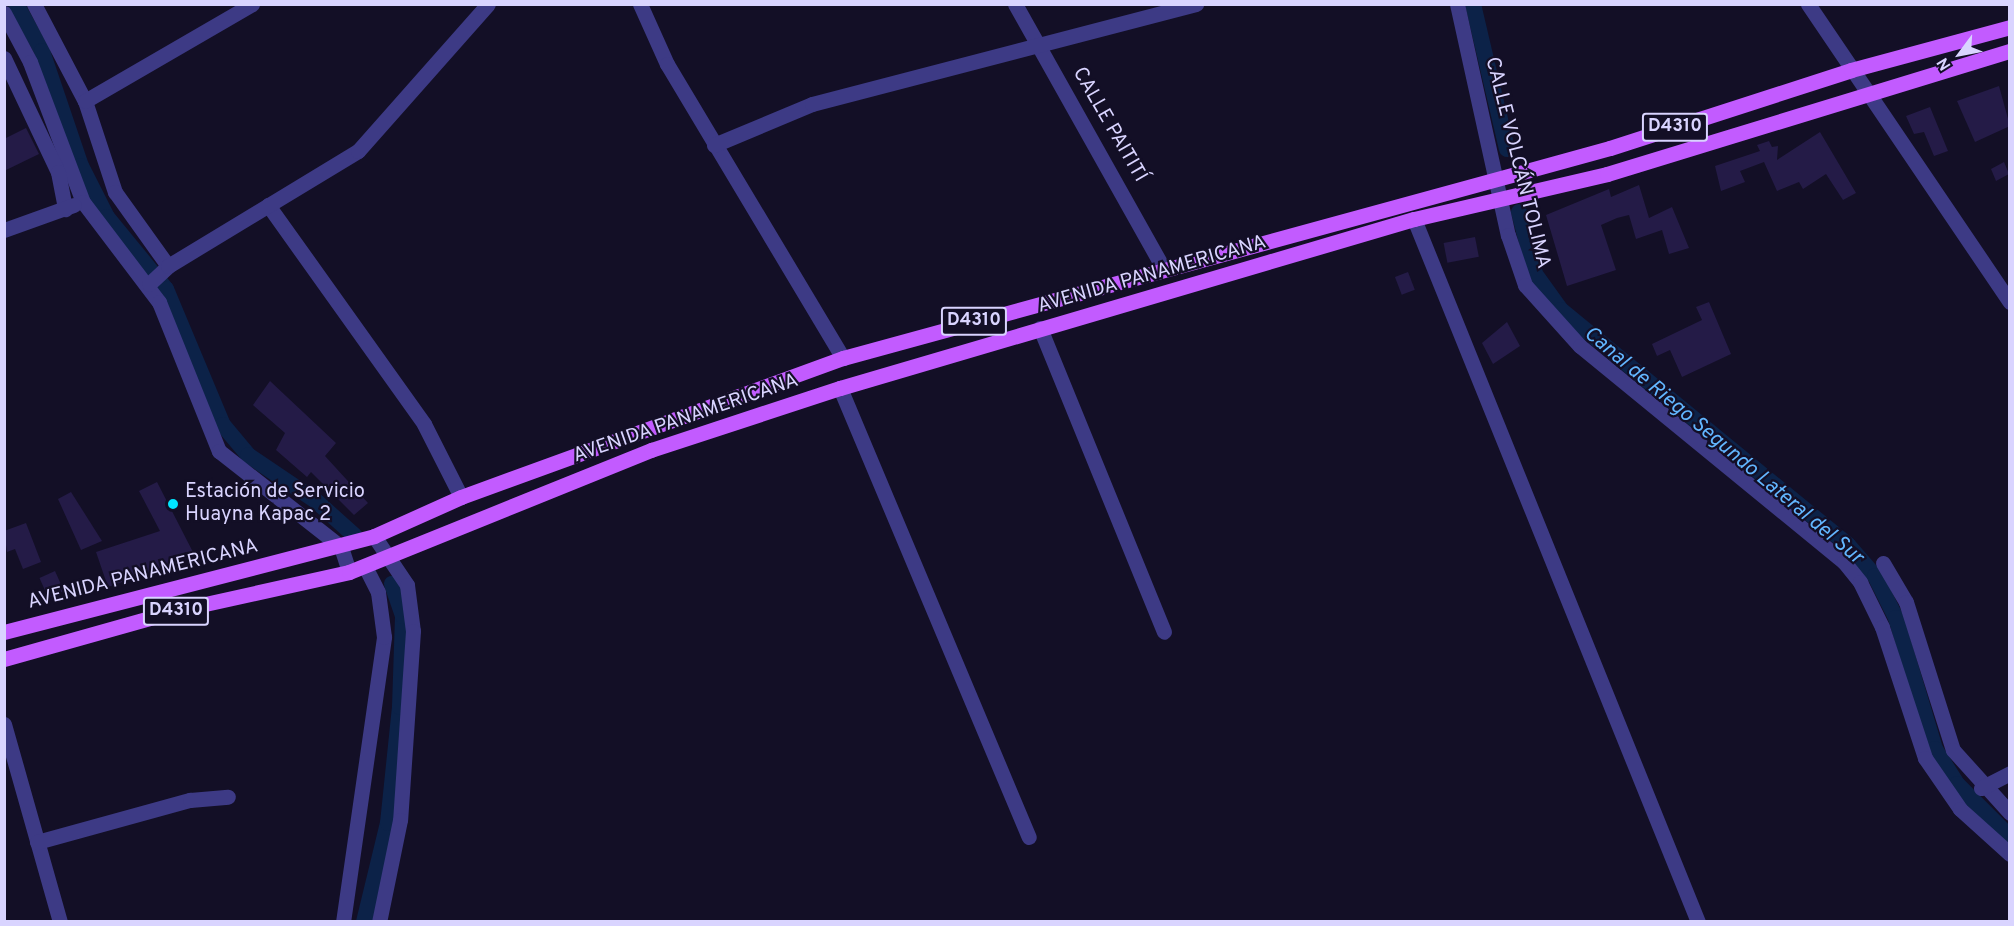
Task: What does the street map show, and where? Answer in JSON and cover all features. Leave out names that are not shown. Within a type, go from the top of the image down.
[{"type":"main road","name":"AVENIDA PANAMERICANA","points":[[4,632],[341,547],[374,536],[461,497],[843,358],[1496,176],[1610,147],[1851,70],[2010,27]]},
{"type":"main road","name":"AVENIDA PANAMERICANA","points":[[4,659],[178,610],[349,572],[651,450],[840,388],[1414,219],[1502,202],[2010,51]]},
{"type":"street","points":[[34,4],[85,101],[115,192],[167,267]]},
{"type":"street","points":[[85,101],[252,4]]},
{"type":"street","points":[[150,283],[167,267],[358,152],[488,4]]},
{"type":"street","points":[[640,4],[714,145],[843,358]]},
{"type":"street","name":"CALLE PAITITÍ","points":[[1015,4],[1163,268]]},
{"type":"street","points":[[714,145],[812,104],[1040,48],[1196,4]]},
{"type":"street","name":"CALLE VOLCÁN TOLIMA","points":[[1457,4],[1521,277],[1558,327],[1822,542],[1860,582],[1881,627],[1925,758],[1960,809],[2010,854]]},
{"type":"street","points":[[1808,4],[2010,302]]},
{"type":"street","points":[[4,13],[30,62],[83,202],[150,283],[219,451],[341,547],[349,572]]},
{"type":"street","points":[[6,67],[58,172],[64,209]]},
{"type":"street","points":[[4,230],[83,202]]},
{"type":"street","points":[[268,206],[424,424],[461,497]]},
{"type":"street","points":[[1414,219],[1698,921]]},
{"type":"street","points":[[1040,328],[1164,632]]},
{"type":"street","points":[[840,388],[1029,837]]},
{"type":"street","points":[[374,536],[407,585],[413,631],[400,820],[380,921]]},
{"type":"street","points":[[1883,563],[1906,602],[1953,750],[1982,788],[2010,813]]},
{"type":"street","points":[[343,921],[384,637],[378,592],[365,566]]},
{"type":"street","points":[[4,724],[60,921]]},
{"type":"street","points":[[1982,788],[2010,773]]},
{"type":"street","points":[[37,842],[190,800],[228,797]]},
{"type":"building","points":[[1999,86],[2010,126],[1975,142],[1957,101]]},
{"type":"building","points":[[1930,107],[1948,151],[1934,156],[1924,132],[1914,134],[1906,116]]},
{"type":"building","points":[[26,128],[39,154],[4,171],[4,139]]},
{"type":"building","points":[[1820,132],[1856,193],[1843,200],[1826,174],[1803,189],[1799,182],[1777,191],[1764,162],[1740,171],[1745,182],[1721,191],[1715,166],[1760,151],[1757,145],[1769,141],[1772,147],[1778,146],[1777,160]]},
{"type":"building","points":[[2004,162],[2009,174],[1996,181],[1991,169]]},
{"type":"building","points":[[1639,185],[1649,218],[1672,207],[1689,248],[1669,254],[1662,230],[1636,239],[1629,215],[1617,218],[1601,225],[1616,270],[1567,286],[1546,215],[1609,189],[1611,197]]},
{"type":"building","points":[[1475,237],[1479,257],[1447,263],[1444,243]]},
{"type":"building","points":[[1408,272],[1415,290],[1402,295],[1395,277]]},
{"type":"building","points":[[1709,302],[1731,354],[1682,377],[1670,350],[1657,356],[1652,344],[1702,320],[1696,307]]},
{"type":"building","points":[[1507,322],[1520,346],[1493,364],[1482,343]]},
{"type":"building","points":[[270,381],[336,443],[325,456],[368,503],[354,515],[311,472],[307,477],[276,450],[285,433],[253,405]]},
{"type":"building","points":[[157,482],[195,556],[108,587],[96,552],[160,531],[139,491]]},
{"type":"building","points":[[71,492],[102,541],[81,550],[58,499]]},
{"type":"building","points":[[26,523],[41,562],[23,569],[15,549],[7,552],[4,531]]},
{"type":"building","points":[[55,571],[64,591],[48,598],[39,578]]},
{"type":"waterway","points":[[16,4],[42,51],[81,166],[107,217],[166,289],[223,425],[248,455],[316,501],[355,536]]},
{"type":"waterway","name":"Canal de Riego Segundo Lateral del Sur","points":[[1473,4],[1507,149]]},
{"type":"waterway","name":"Canal de Riego Segundo Lateral del Sur","points":[[1519,212],[1535,274],[1561,310],[1848,545],[1875,576],[1896,618],[1935,749],[1957,784],[2010,837]]},
{"type":"waterway","points":[[364,922],[388,823],[400,707],[403,616],[392,584]]},
{"type":"place","name":"Estación de Servicio Huayna Kapac 2","points":[[173,504]]}]
